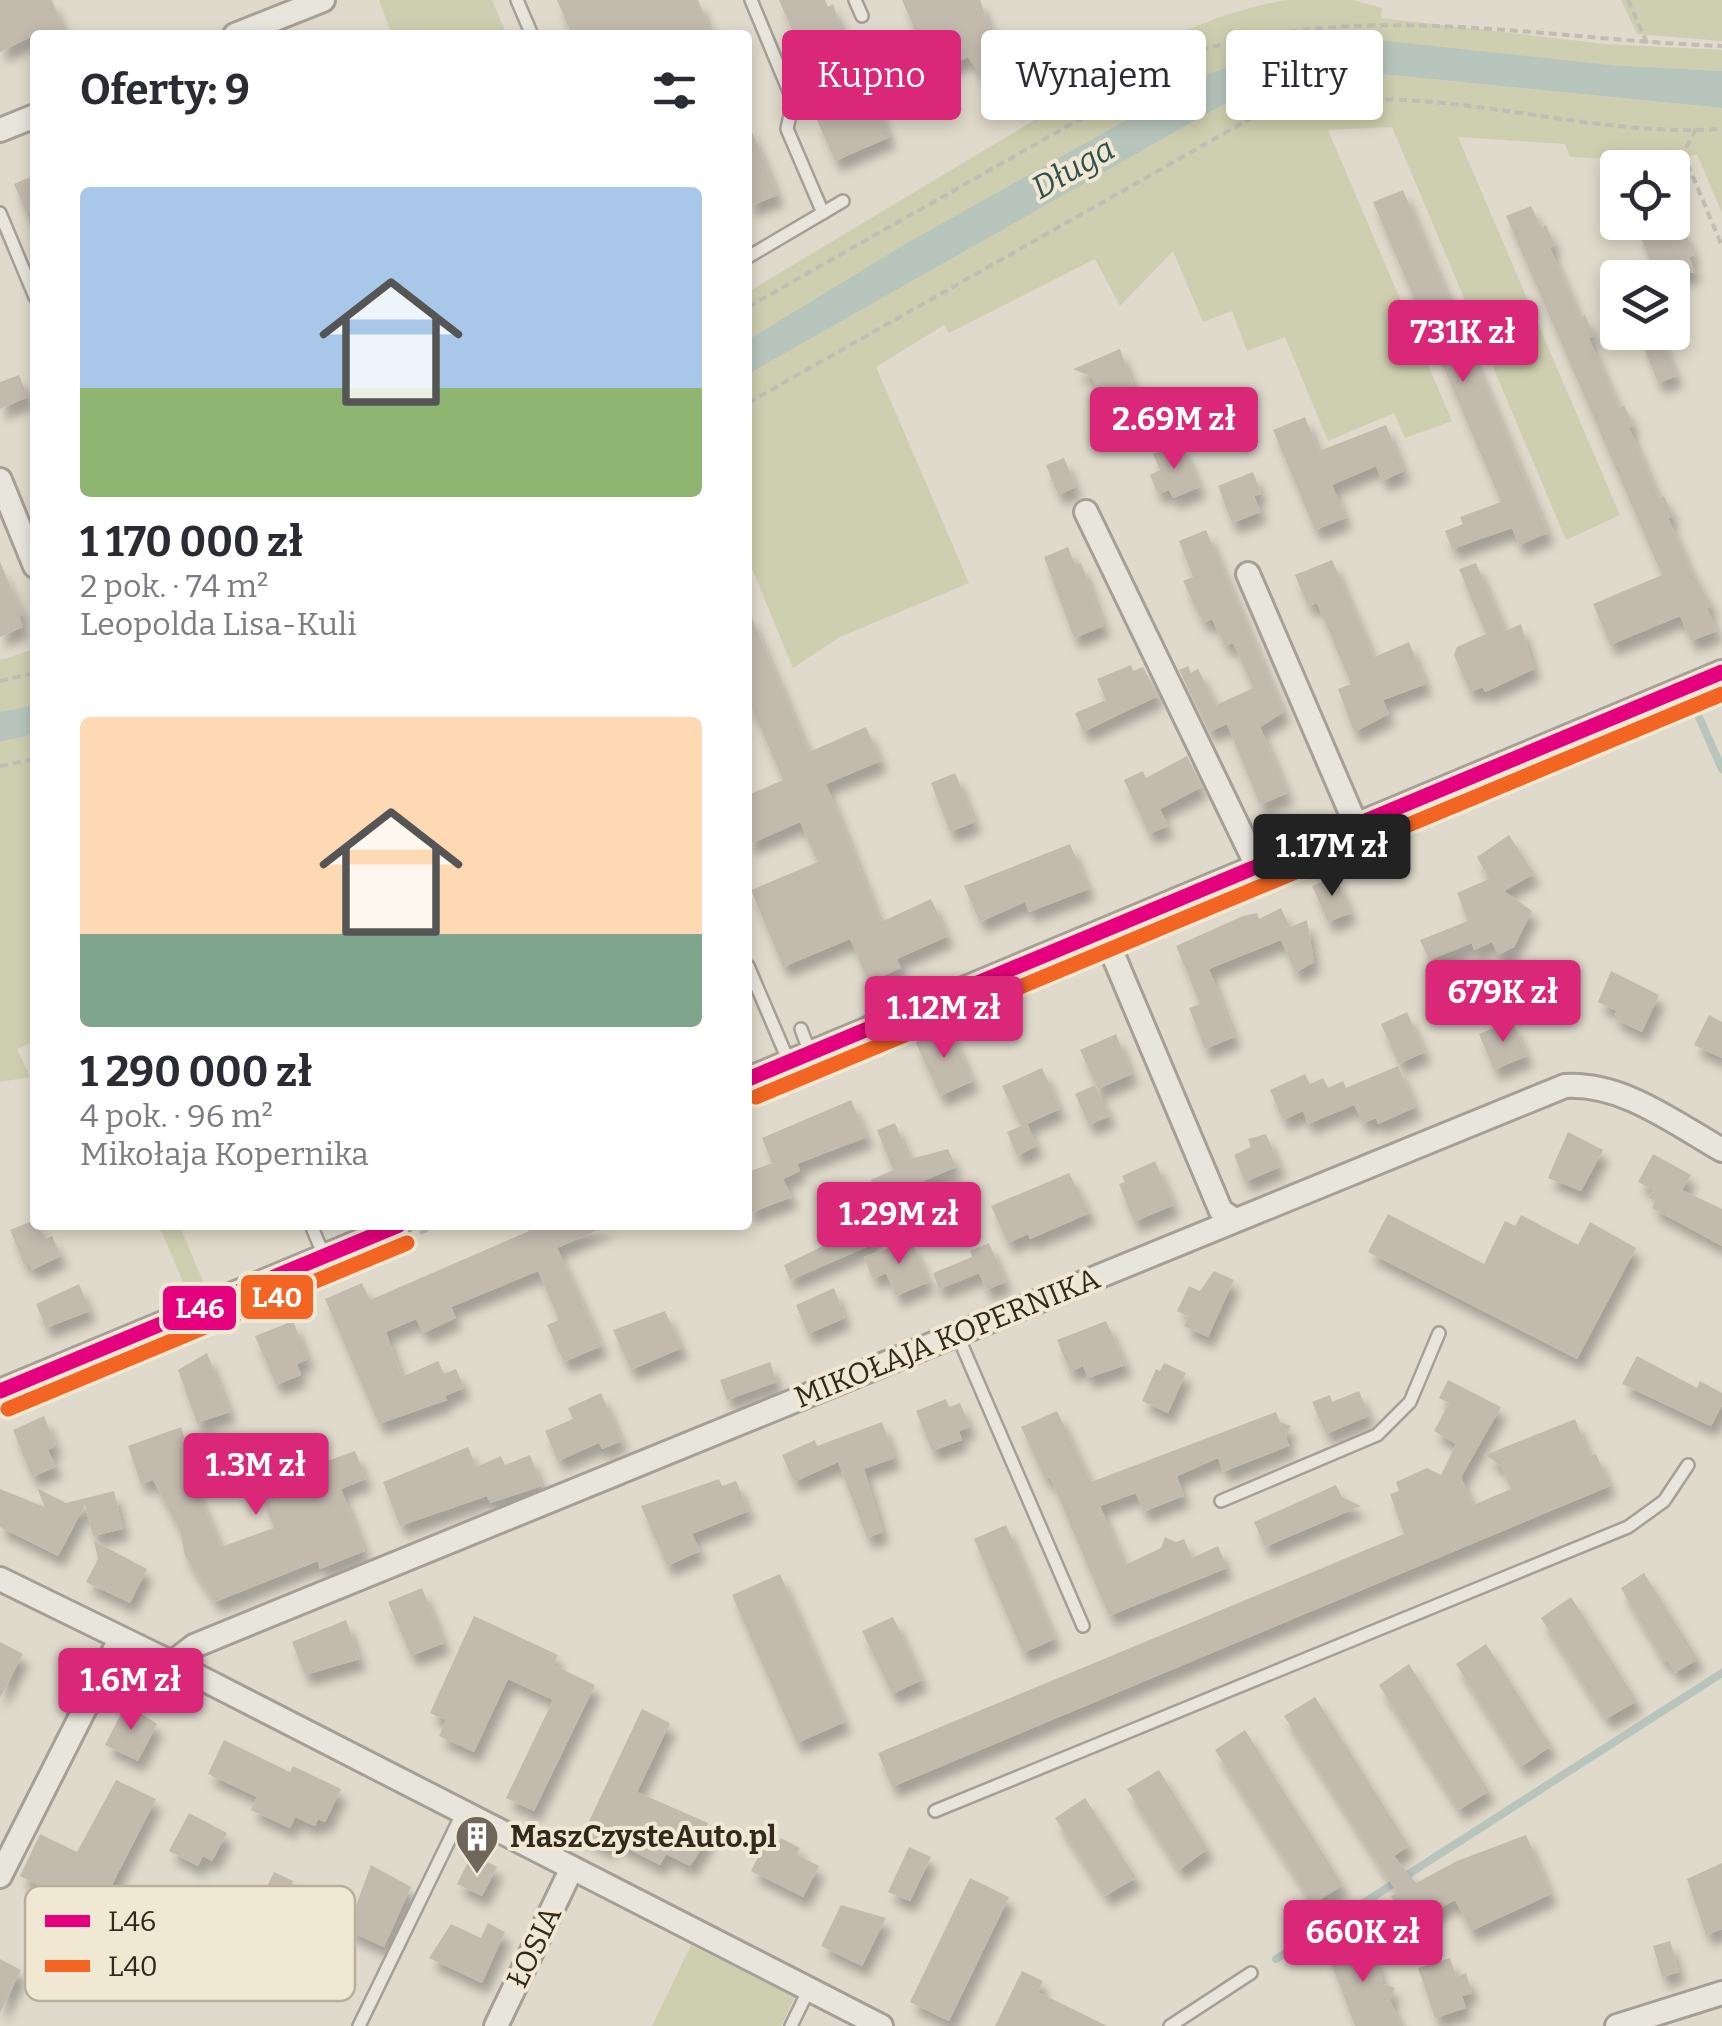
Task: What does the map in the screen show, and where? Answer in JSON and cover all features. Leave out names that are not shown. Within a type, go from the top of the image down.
[{"type":"street","points":[[248,30],[322,0]]},
{"type":"street","points":[[0,130],[30,118]]},
{"type":"street","points":[[0,480],[30,554]]},
{"type":"street","points":[[1086,512],[1257,866]]},
{"type":"street","points":[[1248,574],[1356,825]]},
{"type":"street","points":[[752,1077],[1722,672]]},
{"type":"street","points":[[1103,931],[1221,1210],[1235,1220]]},
{"type":"street","name":"MIKOŁAJA KOPERNIKA","points":[[172,1663],[194,1646],[1565,1086],[1591,1084],[1621,1093],[1722,1150]]},
{"type":"street","points":[[0,1391],[386,1230]]},
{"type":"street","points":[[0,1580],[172,1663],[881,2026]]},
{"type":"street","points":[[0,1876],[120,1639]]},
{"type":"street","name":"ŁOSIA","points":[[496,2026],[572,1868]]},
{"type":"street","points":[[1617,2026],[1657,2020],[1722,1992]]},
{"type":"lane","points":[[517,0],[530,30]]},
{"type":"lane","points":[[751,0],[793,101],[787,130],[823,213]]},
{"type":"lane","points":[[856,0],[862,16]]},
{"type":"lane","points":[[752,255],[843,201]]},
{"type":"lane","points":[[0,213],[30,285]]},
{"type":"lane","points":[[752,973],[800,1057]]},
{"type":"lane","points":[[800,1057],[801,1029]]},
{"type":"lane","points":[[313,1230],[324,1256]]},
{"type":"lane","points":[[1220,1501],[1377,1434],[1410,1402],[1439,1333]]},
{"type":"lane","points":[[956,1334],[1083,1626]]},
{"type":"lane","points":[[935,1812],[1628,1528],[1664,1500],[1688,1465]]},
{"type":"lane","points":[[359,2026],[462,1814]]},
{"type":"lane","points":[[1170,2026],[1251,1973]]},
{"type":"lane","points":[[791,2026],[809,1989]]},
{"type":"path","points":[[1628,0],[1647,43]]},
{"type":"path","points":[[1441,18],[1647,43],[1722,46]]},
{"type":"path","points":[[752,305],[1202,50],[1268,26]]},
{"type":"path","points":[[752,402],[1253,118],[1314,102],[1419,102],[1622,126],[1722,128]]},
{"type":"path","points":[[1696,129],[1683,152],[1722,246]]},
{"type":"path","points":[[0,681],[30,674]]},
{"type":"path","points":[[0,766],[30,760]]},
{"type":"green space","points":[[379,0],[492,0],[505,30],[390,30]]},
{"type":"green space","points":[[1287,0],[1353,0],[1382,8],[1381,18],[1605,44],[1722,50],[1722,71],[1609,65],[1383,73],[1383,30],[1226,30],[1226,120],[1383,120],[1383,74],[1722,108],[1722,213],[1697,154],[1690,157],[1690,150],[1600,150],[1600,158],[1570,157],[1565,144],[1458,137],[1620,515],[1566,540],[1392,127],[1328,130],[1452,421],[1405,438],[1394,413],[1328,441],[1285,337],[1247,351],[1232,311],[1203,322],[1173,251],[1120,306],[1095,259],[949,333],[944,325],[876,367],[969,583],[840,637],[793,668],[752,569],[752,290],[1035,120],[1206,120],[1206,30],[1187,30]]},
{"type":"green space","points":[[1621,0],[1722,0],[1722,41],[1637,34]]},
{"type":"green space","points":[[30,651],[30,706],[0,712],[0,660]]},
{"type":"green space","points":[[30,735],[30,1043],[17,1049],[30,1077],[0,1082],[0,742]]},
{"type":"green space","points":[[161,1230],[181,1230],[205,1286],[188,1294]]},
{"type":"green space","points":[[691,1945],[795,1997],[781,2026],[652,2026]]},
{"type":"water","points":[[1383,41],[1609,65],[1722,71],[1722,108],[1383,74]]},
{"type":"water","points":[[1226,68],[1226,103],[1206,114],[1206,76]]},
{"type":"water","name":"Długa","points":[[1127,120],[1196,120],[752,372],[752,338],[907,243]]},
{"type":"water","points":[[30,706],[30,735],[0,742],[0,712]]},
{"type":"building","points":[[0,0],[52,0],[64,30],[30,30],[30,37],[0,52]]},
{"type":"building","points":[[557,0],[698,0],[710,30],[570,30]]},
{"type":"building","points":[[779,0],[825,0],[828,7],[833,4],[841,30],[792,30]]},
{"type":"building","points":[[902,0],[980,0],[991,30],[981,30],[981,76],[968,57],[961,60],[961,30],[915,30]]},
{"type":"building","points":[[817,120],[883,120],[890,137],[835,161]]},
{"type":"building","points":[[752,132],[778,195],[752,204]]},
{"type":"building","points":[[30,177],[30,222],[14,184]]},
{"type":"building","points":[[1403,190],[1548,533],[1519,545],[1512,528],[1452,549],[1445,531],[1463,524],[1460,517],[1501,502],[1373,202]]},
{"type":"building","points":[[1531,206],[1555,245],[1550,248],[1580,317],[1585,315],[1594,336],[1589,338],[1619,408],[1624,405],[1629,416],[1633,426],[1629,428],[1659,498],[1664,496],[1673,516],[1668,518],[1712,606],[1707,608],[1717,631],[1691,641],[1680,616],[1610,645],[1593,604],[1662,575],[1506,216]]},
{"type":"building","points":[[1642,240],[1688,240],[1695,272],[1690,273],[1690,260],[1650,260]]},
{"type":"building","points":[[1120,349],[1140,403],[1109,416],[1092,377],[1073,369]]},
{"type":"building","points":[[1645,350],[1666,350],[1677,376],[1658,383]]},
{"type":"building","points":[[19,375],[28,397],[0,409],[0,382]]},
{"type":"building","points":[[1305,417],[1319,451],[1386,425],[1404,471],[1382,481],[1376,466],[1332,485],[1346,518],[1315,530],[1273,430]]},
{"type":"building","points":[[1181,442],[1200,487],[1173,498],[1169,490],[1158,494],[1150,475],[1160,470],[1153,454]]},
{"type":"building","points":[[1064,458],[1076,487],[1058,495],[1046,465]]},
{"type":"building","points":[[1253,472],[1261,494],[1254,496],[1261,512],[1232,523],[1218,486]]},
{"type":"building","points":[[1206,530],[1284,712],[1260,727],[1288,793],[1260,805],[1227,724],[1209,732],[1179,670],[1188,666],[1191,673],[1198,669],[1216,705],[1253,688],[1233,643],[1225,646],[1212,619],[1203,623],[1183,581],[1193,577],[1179,541]]},
{"type":"building","points":[[1068,547],[1075,565],[1081,563],[1104,626],[1074,638],[1044,557]]},
{"type":"building","points":[[1332,560],[1374,657],[1409,642],[1426,684],[1383,700],[1389,714],[1354,732],[1338,689],[1351,684],[1317,603],[1308,606],[1295,575]]},
{"type":"building","points":[[0,562],[23,615],[19,616],[23,627],[0,637]]},
{"type":"building","points":[[1476,563],[1505,631],[1521,624],[1534,669],[1485,692],[1483,687],[1470,692],[1454,655],[1457,647],[1486,634],[1459,569]]},
{"type":"building","points":[[752,618],[809,752],[866,727],[881,761],[826,784],[881,922],[931,899],[948,936],[897,959],[901,968],[869,982],[850,939],[783,967],[752,890],[818,862],[800,822],[752,843],[752,793],[783,780],[752,708]]},
{"type":"building","points":[[1131,665],[1133,671],[1143,667],[1158,696],[1083,732],[1075,713],[1106,700],[1097,679]]},
{"type":"building","points":[[1187,756],[1202,787],[1160,809],[1168,826],[1149,834],[1124,780],[1143,771],[1146,778]]},
{"type":"building","points":[[955,773],[975,822],[950,832],[931,783]]},
{"type":"building","points":[[1509,835],[1534,874],[1504,891],[1532,911],[1514,947],[1498,955],[1492,942],[1474,950],[1472,943],[1429,960],[1420,940],[1468,921],[1457,893],[1489,879],[1477,857]]},
{"type":"building","points":[[1070,844],[1089,889],[1029,912],[1025,902],[980,922],[964,886]]},
{"type":"building","points":[[1335,876],[1351,913],[1328,922],[1312,886]]},
{"type":"building","points":[[1281,908],[1290,927],[1307,920],[1314,962],[1295,973],[1281,940],[1209,969],[1235,1037],[1205,1049],[1189,1008],[1200,1004],[1176,946],[1243,916],[1257,913],[1259,919]]},
{"type":"building","points":[[1611,971],[1659,995],[1642,1032],[1613,1018],[1617,1011],[1598,1002]]},
{"type":"building","points":[[1407,1012],[1425,1052],[1399,1064],[1381,1024]]},
{"type":"building","points":[[1709,1015],[1722,1022],[1722,1058],[1694,1045]]},
{"type":"building","points":[[1512,1020],[1527,1056],[1494,1070],[1479,1034]]},
{"type":"building","points":[[949,1027],[973,1081],[940,1096],[915,1041]]},
{"type":"building","points":[[1116,1034],[1132,1074],[1098,1089],[1080,1050]]},
{"type":"building","points":[[1398,1066],[1416,1107],[1378,1124],[1376,1118],[1363,1123],[1354,1105],[1308,1124],[1303,1111],[1283,1120],[1270,1090],[1305,1074],[1310,1084],[1323,1078],[1328,1088],[1343,1081],[1346,1088]]},
{"type":"building","points":[[1042,1068],[1060,1109],[1027,1124],[1037,1146],[1017,1156],[1007,1132],[1021,1126],[1002,1086]]},
{"type":"building","points":[[1095,1085],[1110,1116],[1089,1125],[1075,1094]]},
{"type":"building","points":[[851,1100],[867,1137],[797,1164],[800,1171],[783,1179],[792,1197],[752,1212],[752,1170],[772,1163],[762,1138]]},
{"type":"building","points":[[895,1123],[910,1159],[948,1149],[956,1167],[879,1200],[871,1180],[893,1170],[877,1130]]},
{"type":"building","points":[[1568,1132],[1603,1150],[1581,1191],[1548,1178]]},
{"type":"building","points":[[1266,1134],[1280,1167],[1245,1182],[1234,1155],[1251,1147],[1248,1139]]},
{"type":"building","points":[[1653,1154],[1691,1175],[1682,1190],[1722,1209],[1722,1246],[1652,1208],[1655,1201],[1649,1198],[1653,1190],[1638,1182]]},
{"type":"building","points":[[1155,1161],[1174,1205],[1134,1222],[1119,1184],[1125,1182],[1122,1176]]},
{"type":"building","points":[[1069,1173],[1090,1213],[1030,1239],[1028,1234],[1008,1243],[991,1206]]},
{"type":"building","points":[[1388,1214],[1484,1264],[1505,1221],[1515,1226],[1521,1215],[1578,1245],[1590,1222],[1636,1248],[1577,1359],[1368,1252]]},
{"type":"building","points":[[30,1222],[30,1230],[40,1230],[45,1239],[52,1236],[61,1256],[32,1270],[29,1262],[24,1265],[10,1230]]},
{"type":"building","points":[[868,1224],[876,1243],[790,1280],[784,1265]]},
{"type":"building","points":[[598,1230],[557,1248],[602,1346],[564,1362],[547,1325],[559,1320],[538,1271],[451,1307],[456,1318],[423,1333],[416,1319],[386,1332],[402,1377],[438,1361],[444,1374],[456,1369],[464,1388],[445,1396],[447,1400],[379,1424],[325,1299],[362,1283],[370,1300],[529,1231]]},
{"type":"building","points":[[911,1240],[929,1282],[896,1296],[886,1273],[873,1279],[864,1257]]},
{"type":"building","points":[[989,1243],[1006,1282],[986,1290],[979,1273],[939,1289],[933,1273],[972,1257],[970,1251]]},
{"type":"building","points":[[1214,1271],[1234,1280],[1208,1337],[1184,1326],[1188,1317],[1177,1311],[1189,1286],[1200,1291]]},
{"type":"building","points":[[79,1284],[90,1311],[46,1328],[36,1304]]},
{"type":"building","points":[[834,1288],[845,1318],[808,1334],[796,1305]]},
{"type":"building","points":[[665,1311],[682,1348],[631,1370],[613,1330]]},
{"type":"building","points":[[293,1321],[308,1359],[297,1364],[301,1375],[276,1385],[255,1336]]},
{"type":"building","points":[[1106,1321],[1126,1365],[1088,1378],[1083,1366],[1070,1372],[1057,1340]]},
{"type":"building","points":[[207,1353],[230,1412],[197,1423],[178,1370]]},
{"type":"building","points":[[1637,1356],[1697,1388],[1700,1381],[1722,1393],[1722,1405],[1711,1426],[1622,1384]]},
{"type":"building","points":[[770,1362],[777,1382],[727,1400],[720,1380]]},
{"type":"building","points":[[1164,1363],[1186,1373],[1168,1413],[1142,1401],[1156,1369],[1160,1371]]},
{"type":"building","points":[[1448,1380],[1501,1407],[1461,1477],[1473,1505],[1511,1489],[1501,1466],[1485,1455],[1575,1419],[1590,1456],[1596,1454],[1610,1486],[892,1787],[878,1753],[1404,1534],[1390,1494],[1399,1491],[1396,1482],[1427,1468],[1441,1475],[1456,1444],[1434,1431],[1449,1403],[1439,1398]]},
{"type":"building","points":[[1359,1391],[1369,1416],[1326,1434],[1312,1402],[1330,1395],[1332,1402]]},
{"type":"building","points":[[601,1393],[622,1441],[602,1449],[599,1443],[558,1461],[545,1431],[573,1419],[568,1408]]},
{"type":"building","points":[[946,1399],[949,1407],[960,1403],[970,1427],[959,1431],[962,1440],[932,1451],[916,1411]]},
{"type":"building","points":[[1057,1411],[1091,1482],[1276,1412],[1280,1422],[1291,1426],[1286,1437],[1289,1446],[1223,1472],[1218,1458],[1177,1476],[1184,1496],[1143,1512],[1136,1493],[1100,1506],[1125,1565],[1161,1548],[1165,1537],[1176,1542],[1184,1539],[1192,1558],[1218,1546],[1227,1568],[1109,1616],[1050,1477],[1045,1479],[1021,1427]]},
{"type":"building","points":[[44,1416],[56,1446],[48,1450],[56,1467],[32,1477],[13,1430]]},
{"type":"building","points":[[882,1422],[895,1458],[864,1469],[883,1532],[867,1538],[838,1462],[794,1482],[782,1455],[815,1440],[817,1446]]},
{"type":"building","points":[[181,1427],[194,1466],[187,1468],[221,1547],[274,1528],[258,1486],[355,1451],[366,1479],[341,1489],[365,1551],[320,1569],[318,1561],[215,1602],[185,1556],[180,1530],[153,1480],[141,1484],[128,1446]]},
{"type":"building","points":[[468,1447],[476,1467],[501,1456],[505,1465],[530,1455],[542,1486],[490,1503],[487,1496],[400,1526],[383,1482]]},
{"type":"building","points":[[719,1479],[722,1486],[736,1481],[749,1511],[692,1534],[700,1551],[667,1566],[641,1506]]},
{"type":"building","points":[[1336,1485],[1342,1497],[1361,1506],[1265,1547],[1254,1522]]},
{"type":"building","points":[[37,1488],[66,1503],[114,1491],[123,1529],[93,1536],[85,1505],[58,1556],[0,1527],[0,1489],[45,1507]]},
{"type":"building","points":[[1006,1525],[1055,1639],[1023,1653],[974,1539]]},
{"type":"building","points":[[94,1541],[147,1569],[130,1603],[86,1582],[98,1559]]},
{"type":"building","points":[[1644,1573],[1698,1659],[1675,1673],[1667,1660],[1664,1662],[1621,1588]]},
{"type":"building","points":[[780,1574],[845,1722],[797,1743],[732,1595]]},
{"type":"building","points":[[422,1588],[444,1643],[411,1656],[388,1602]]},
{"type":"building","points":[[1571,1597],[1637,1701],[1606,1719],[1541,1618]]},
{"type":"building","points":[[474,1616],[558,1655],[553,1665],[595,1685],[534,1811],[506,1798],[553,1700],[508,1679],[474,1752],[439,1736],[446,1720],[430,1713]]},
{"type":"building","points":[[893,1617],[922,1680],[892,1694],[862,1631]]},
{"type":"building","points":[[346,1620],[360,1659],[305,1675],[292,1642]]},
{"type":"building","points":[[0,1642],[23,1654],[0,1698]]},
{"type":"building","points":[[1486,1644],[1551,1746],[1521,1767],[1456,1664]]},
{"type":"building","points":[[1409,1664],[1489,1791],[1459,1810],[1379,1685]]},
{"type":"building","points":[[1315,1697],[1409,1846],[1394,1856],[1416,1883],[1457,1861],[1526,1835],[1551,1894],[1471,1931],[1455,1900],[1427,1915],[1425,1922],[1403,1918],[1391,1896],[1397,1893],[1284,1716]]},
{"type":"building","points":[[126,1704],[157,1724],[138,1761],[105,1745]]},
{"type":"building","points":[[642,1709],[670,1723],[637,1792],[708,1823],[703,1834],[709,1837],[690,1866],[666,1854],[660,1865],[613,1841],[609,1849],[582,1836]]},
{"type":"building","points":[[1245,1730],[1343,1885],[1313,1904],[1215,1750]]},
{"type":"building","points":[[224,1740],[290,1772],[293,1766],[341,1789],[325,1822],[318,1819],[315,1826],[295,1817],[290,1828],[251,1810],[257,1797],[208,1774]]},
{"type":"building","points":[[1159,1770],[1208,1849],[1179,1870],[1127,1789]]},
{"type":"building","points":[[116,1780],[156,1799],[111,1886],[40,1886],[20,1876],[40,1834],[77,1852]]},
{"type":"building","points":[[1085,1798],[1136,1878],[1105,1896],[1055,1818]]},
{"type":"building","points":[[189,1813],[227,1833],[212,1861],[203,1856],[198,1866],[169,1851]]},
{"type":"building","points":[[781,1838],[800,1848],[797,1855],[819,1866],[803,1897],[751,1871],[767,1840],[777,1845]]},
{"type":"building","points":[[909,1847],[931,1857],[910,1901],[888,1892]]},
{"type":"building","name":"MaszCzysteAuto.pl","points":[[472,1854],[497,1867],[482,1896],[457,1884]]},
{"type":"building","points":[[1722,1863],[1722,1929],[1706,1935],[1687,1879]]},
{"type":"building","points":[[371,1865],[411,1887],[384,1947],[355,1934],[355,1908]]},
{"type":"building","points":[[274,1872],[293,1881],[291,1886],[267,1886]]},
{"type":"building","points":[[970,1878],[1009,1897],[949,2021],[910,2002]]},
{"type":"building","points":[[841,1905],[886,1918],[862,1966],[821,1946]]},
{"type":"building","points":[[488,1923],[505,1932],[482,1983],[429,1958],[451,1924],[481,1938]]},
{"type":"building","points":[[1363,1936],[1376,1958],[1383,1984],[1395,1988],[1390,1999],[1401,2026],[1355,2026],[1327,1952]]},
{"type":"building","points":[[1670,1941],[1679,1972],[1662,1977],[1653,1946]]},
{"type":"building","points":[[1450,1958],[1456,1977],[1466,1973],[1472,1993],[1462,1996],[1466,2008],[1435,2018],[1418,1968]]},
{"type":"building","points":[[0,1959],[21,1970],[0,2013]]},
{"type":"building","points":[[1022,1971],[1043,1981],[1038,1992],[1107,2026],[995,2026]]},
{"type":"waterway","points":[[1699,717],[1722,769]]},
{"type":"waterway","points":[[1276,1959],[1722,1673]]},
{"type":"transit line","name":"L46","points":[[752,1077],[1722,672]]},
{"type":"transit line","name":"L40","points":[[756,1097],[1722,694]]},
{"type":"transit line","name":"L46","points":[[0,1391],[387,1230]]},
{"type":"transit line","name":"L40","points":[[8,1409],[407,1243]]},
{"type":"place","name":"MaszCzysteAuto.pl","points":[[477,1875]]}]
